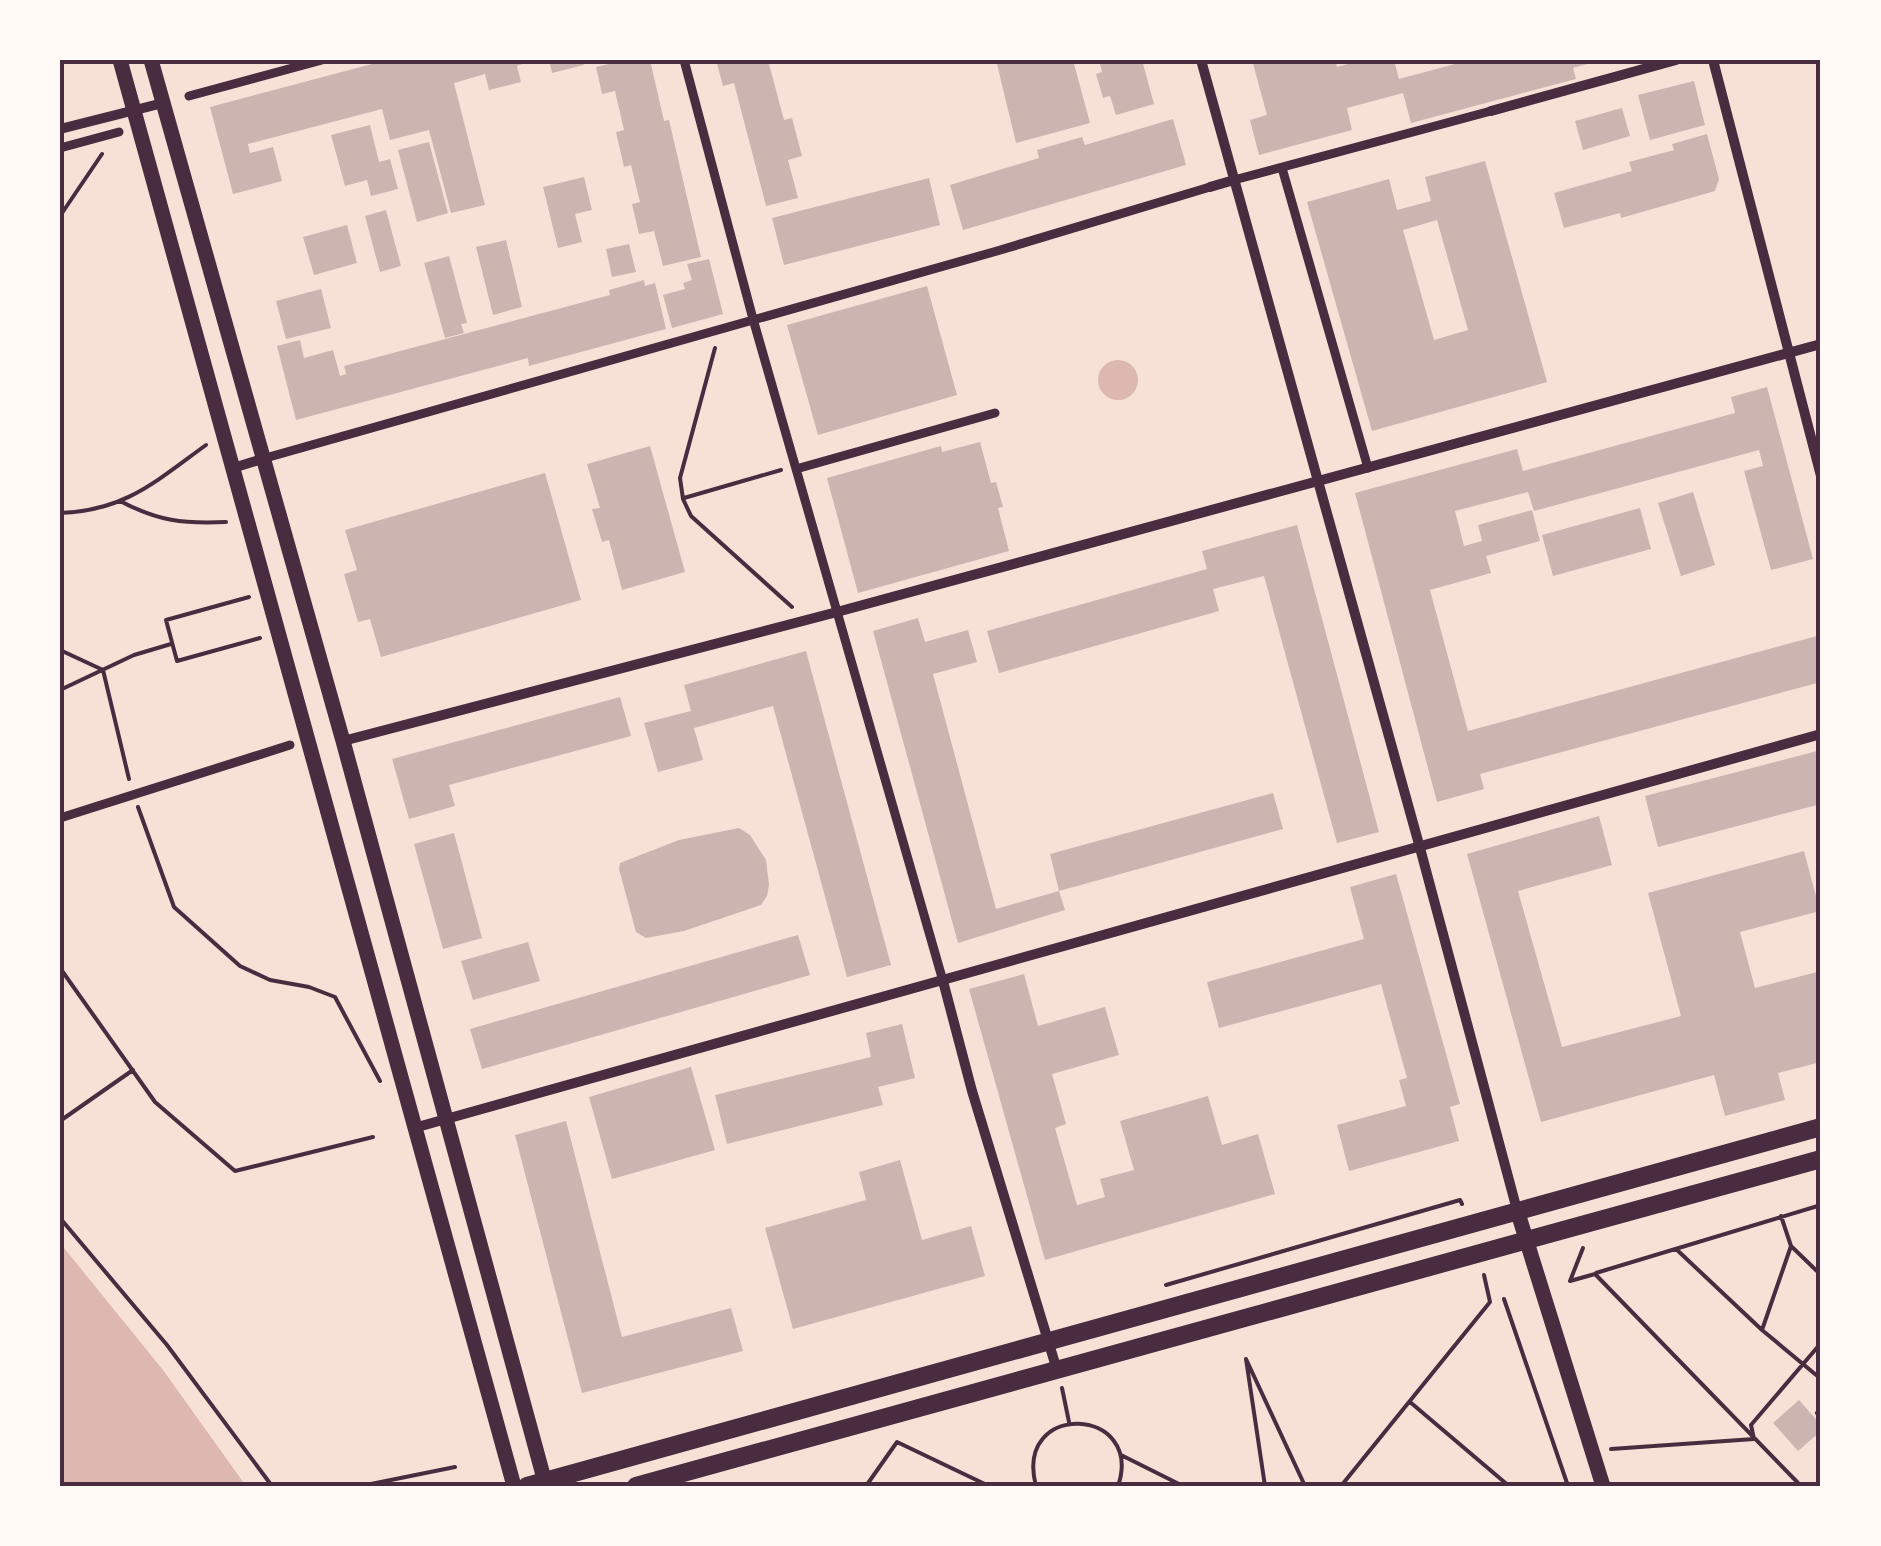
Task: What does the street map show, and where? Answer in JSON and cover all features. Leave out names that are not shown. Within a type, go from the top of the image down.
[{"type":"main road","points":[[539,1484],[1821,1127]]},
{"type":"main road","points":[[636,1486],[1821,1159]]},
{"type":"street","points":[[120,60],[514,1486]]},
{"type":"street","points":[[151,60],[343,741],[534,1448],[539,1484]]},
{"type":"street","points":[[189,96],[322,60]]},
{"type":"street","points":[[684,60],[752,320],[944,980],[972,1091],[1056,1370]]},
{"type":"street","points":[[1201,60],[1517,1210],[1603,1486]]},
{"type":"street","points":[[233,468],[1234,180],[1676,60]]},
{"type":"street","points":[[1713,60],[1821,476]]},
{"type":"street","points":[[60,129],[163,102]]},
{"type":"street","points":[[60,148],[119,132]]},
{"type":"street","points":[[1282,168],[1368,468]]},
{"type":"street","points":[[343,741],[837,612],[1821,344]]},
{"type":"street","points":[[795,467],[995,413]]},
{"type":"street","points":[[414,1128],[1821,734]]},
{"type":"street","points":[[60,818],[290,746]]},
{"type":"path","points":[[60,216],[119,132]]},
{"type":"path","points":[[720,329],[680,478],[683,499],[691,516],[807,620]]},
{"type":"path","points":[[60,513],[91,512],[150,488],[206,445]]},
{"type":"path","points":[[683,499],[795,467]]},
{"type":"path","points":[[120,501],[145,514],[184,524],[228,522]]},
{"type":"path","points":[[249,597],[166,620],[172,643],[177,661],[260,638]]},
{"type":"path","points":[[60,690],[172,643]]},
{"type":"path","points":[[60,650],[102,670]]},
{"type":"path","points":[[102,670],[133,795],[174,906],[240,966],[270,980],[309,986],[334,997],[386,1094]]},
{"type":"path","points":[[60,968],[156,1102],[235,1170],[373,1137]]},
{"type":"path","points":[[60,1120],[132,1070]]},
{"type":"path","points":[[1167,1284],[1460,1200]]},
{"type":"path","points":[[1586,1242],[1570,1280],[1821,1205]]},
{"type":"path","points":[[1781,1216],[1791,1246],[1821,1275]]},
{"type":"path","points":[[60,1218],[167,1345],[272,1486]]},
{"type":"path","points":[[1762,1330],[1791,1246]]},
{"type":"path","points":[[1676,1248],[1762,1330],[1821,1379]]},
{"type":"path","points":[[1341,1486],[1490,1302],[1483,1270]]},
{"type":"path","points":[[1595,1274],[1801,1486]]},
{"type":"path","points":[[1504,1299],[1568,1486]]},
{"type":"path","points":[[1754,1439],[1751,1424],[1821,1343]]},
{"type":"path","points":[[1265,1486],[1246,1359],[1304,1486]]},
{"type":"path","points":[[1064,1393],[1069,1422]]},
{"type":"path","points":[[1410,1402],[1509,1486]]},
{"type":"path","points":[[1035,1486],[1034,1456],[1040,1442],[1050,1431],[1069,1422],[1092,1425],[1105,1432],[1121,1456],[1118,1486]]},
{"type":"path","points":[[1592,1449],[1754,1439]]},
{"type":"path","points":[[866,1486],[897,1442],[988,1486]]},
{"type":"path","points":[[1121,1456],[1184,1486]]},
{"type":"path","points":[[361,1486],[455,1467]]},
{"type":"shaded area","points":[[1118,360],[1132,366],[1138,380],[1132,394],[1118,400],[1104,394],[1098,380],[1104,366]]},
{"type":"shaded area","points":[[60,1243],[163,1370],[246,1486],[60,1486]]},
{"type":"building","points":[[387,60],[533,60],[517,66],[521,82],[489,90],[485,74],[454,83],[485,205],[451,213],[429,130],[390,140],[382,109],[248,144],[250,153],[273,147],[282,181],[233,194],[210,107]]},
{"type":"building","points":[[549,60],[582,60],[584,65],[552,73]]},
{"type":"building","points":[[613,60],[650,60],[664,121],[669,120],[701,257],[663,266],[654,231],[639,234],[632,204],[640,202],[631,165],[624,167],[616,132],[624,130],[615,91],[602,94],[596,67]]},
{"type":"building","points":[[716,60],[768,60],[784,120],[792,118],[802,156],[788,160],[798,198],[766,206],[734,83],[723,86]]},
{"type":"building","points":[[996,60],[1073,60],[1090,123],[1016,143]]},
{"type":"building","points":[[1099,60],[1142,60],[1154,104],[1116,115],[1110,96],[1103,98],[1096,74],[1102,72]]},
{"type":"building","points":[[1252,60],[1335,60],[1337,67],[1362,60],[1394,60],[1399,79],[1470,60],[1598,61],[1573,68],[1576,79],[1411,123],[1403,93],[1347,108],[1352,130],[1259,155],[1250,120],[1267,115]]},
{"type":"building","points":[[1694,81],[1705,125],[1650,140],[1638,95]]},
{"type":"building","points":[[1622,108],[1630,136],[1583,150],[1575,121]]},
{"type":"building","points":[[1173,119],[1186,165],[963,230],[950,185],[1039,158],[1037,150],[1082,137],[1085,145]]},
{"type":"building","points":[[370,125],[379,162],[390,159],[398,189],[371,196],[367,180],[345,186],[331,135]]},
{"type":"building","points":[[1707,134],[1719,179],[1715,191],[1621,218],[1620,213],[1564,228],[1554,193],[1632,171],[1629,162],[1674,150],[1672,144]]},
{"type":"building","points":[[429,142],[448,213],[417,222],[398,150]]},
{"type":"building","points":[[1485,161],[1547,382],[1372,431],[1307,202],[1389,179],[1397,210],[1431,201],[1425,177]],"holes":[[[1437,220],[1468,330],[1434,340],[1403,230]]]},
{"type":"building","points":[[584,177],[592,210],[575,214],[582,242],[558,248],[543,187]]},
{"type":"building","points":[[929,178],[940,225],[784,265],[772,218]]},
{"type":"building","points":[[386,210],[401,266],[380,272],[365,216]]},
{"type":"building","points":[[347,225],[357,263],[314,275],[303,237]]},
{"type":"building","points":[[506,240],[522,307],[493,315],[476,247]]},
{"type":"building","points":[[629,244],[636,272],[612,277],[606,249]]},
{"type":"building","points":[[449,256],[467,323],[461,324],[464,333],[445,338],[424,263]]},
{"type":"building","points":[[709,259],[723,314],[672,328],[663,295],[685,289],[683,283],[692,280],[687,264]]},
{"type":"building","points":[[644,280],[645,286],[655,283],[666,329],[529,366],[528,358],[296,420],[277,346],[300,340],[304,358],[333,350],[340,376],[346,374],[344,366],[610,295],[609,290]]},
{"type":"building","points":[[927,286],[957,395],[818,435],[787,325]]},
{"type":"building","points":[[321,289],[331,328],[286,339],[276,301]]},
{"type":"building","points":[[1767,387],[1813,559],[1771,570],[1744,471],[1763,466],[1759,450],[1534,511],[1528,492],[1455,511],[1464,546],[1482,541],[1478,525],[1532,510],[1540,541],[1486,556],[1491,573],[1430,590],[1468,731],[1817,636],[1821,682],[1480,774],[1484,789],[1437,802],[1355,493],[1517,449],[1523,471],[1735,413],[1731,397]]},
{"type":"building","points":[[980,442],[991,483],[996,482],[1003,507],[998,508],[1009,551],[858,593],[827,478],[941,446],[942,452]]},
{"type":"building","points":[[650,446],[685,572],[622,590],[609,540],[602,542],[592,509],[600,508],[587,464]]},
{"type":"building","points":[[545,473],[581,600],[381,657],[370,619],[358,622],[344,574],[357,570],[345,530]]},
{"type":"building","points":[[1693,492],[1715,565],[1681,576],[1658,503]]},
{"type":"building","points":[[1640,508],[1651,549],[1553,576],[1542,535]]},
{"type":"building","points":[[1297,525],[1379,832],[1337,843],[1264,576],[1213,589],[1219,611],[999,673],[987,631],[1207,569],[1202,551]]},
{"type":"building","points":[[918,618],[925,642],[968,630],[977,662],[933,674],[996,909],[1059,891],[1065,910],[958,943],[873,631]]},
{"type":"building","points":[[806,651],[891,965],[847,977],[773,706],[694,728],[703,760],[658,772],[644,723],[691,711],[684,685]]},
{"type":"building","points":[[620,697],[631,736],[449,785],[455,806],[409,819],[392,759]]},
{"type":"building","points":[[1821,750],[1821,804],[1658,847],[1645,796]]},
{"type":"building","points":[[1273,793],[1283,829],[1059,891],[1050,854]]},
{"type":"building","points":[[1599,816],[1612,865],[1518,891],[1562,1047],[1681,1016],[1648,893],[1804,851],[1820,911],[1740,932],[1755,988],[1821,971],[1821,1062],[1778,1073],[1785,1100],[1725,1116],[1714,1075],[1541,1122],[1467,854]]},
{"type":"building","points":[[739,828],[750,835],[766,860],[769,885],[761,905],[684,931],[646,938],[636,932],[620,863],[679,840]]},
{"type":"building","points":[[454,833],[482,938],[443,949],[414,844]]},
{"type":"building","points":[[1396,874],[1460,1104],[1450,1107],[1459,1141],[1349,1171],[1337,1125],[1406,1106],[1399,1080],[1407,1078],[1381,984],[1219,1028],[1207,982],[1364,939],[1350,887]]},
{"type":"building","points":[[798,935],[810,975],[482,1069],[470,1029]]},
{"type":"building","points":[[528,942],[540,981],[473,1000],[461,961]]},
{"type":"building","points":[[1024,974],[1038,1026],[1105,1007],[1119,1055],[1052,1074],[1066,1124],[1055,1128],[1077,1205],[1105,1197],[1100,1179],[1134,1170],[1120,1121],[1208,1096],[1222,1145],[1258,1134],[1275,1194],[1045,1260],[969,989]]},
{"type":"building","points":[[902,1024],[915,1078],[878,1087],[883,1105],[727,1144],[715,1095],[871,1057],[866,1033]]},
{"type":"building","points":[[691,1067],[715,1150],[612,1179],[589,1097]]},
{"type":"building","points":[[566,1121],[622,1337],[731,1308],[743,1351],[582,1393],[515,1135]]},
{"type":"building","points":[[900,1160],[922,1240],[971,1226],[985,1276],[793,1329],[765,1228],[866,1200],[859,1172]]},
{"type":"building","points":[[1799,1400],[1821,1425],[1821,1431],[1798,1451],[1773,1423]]}]
